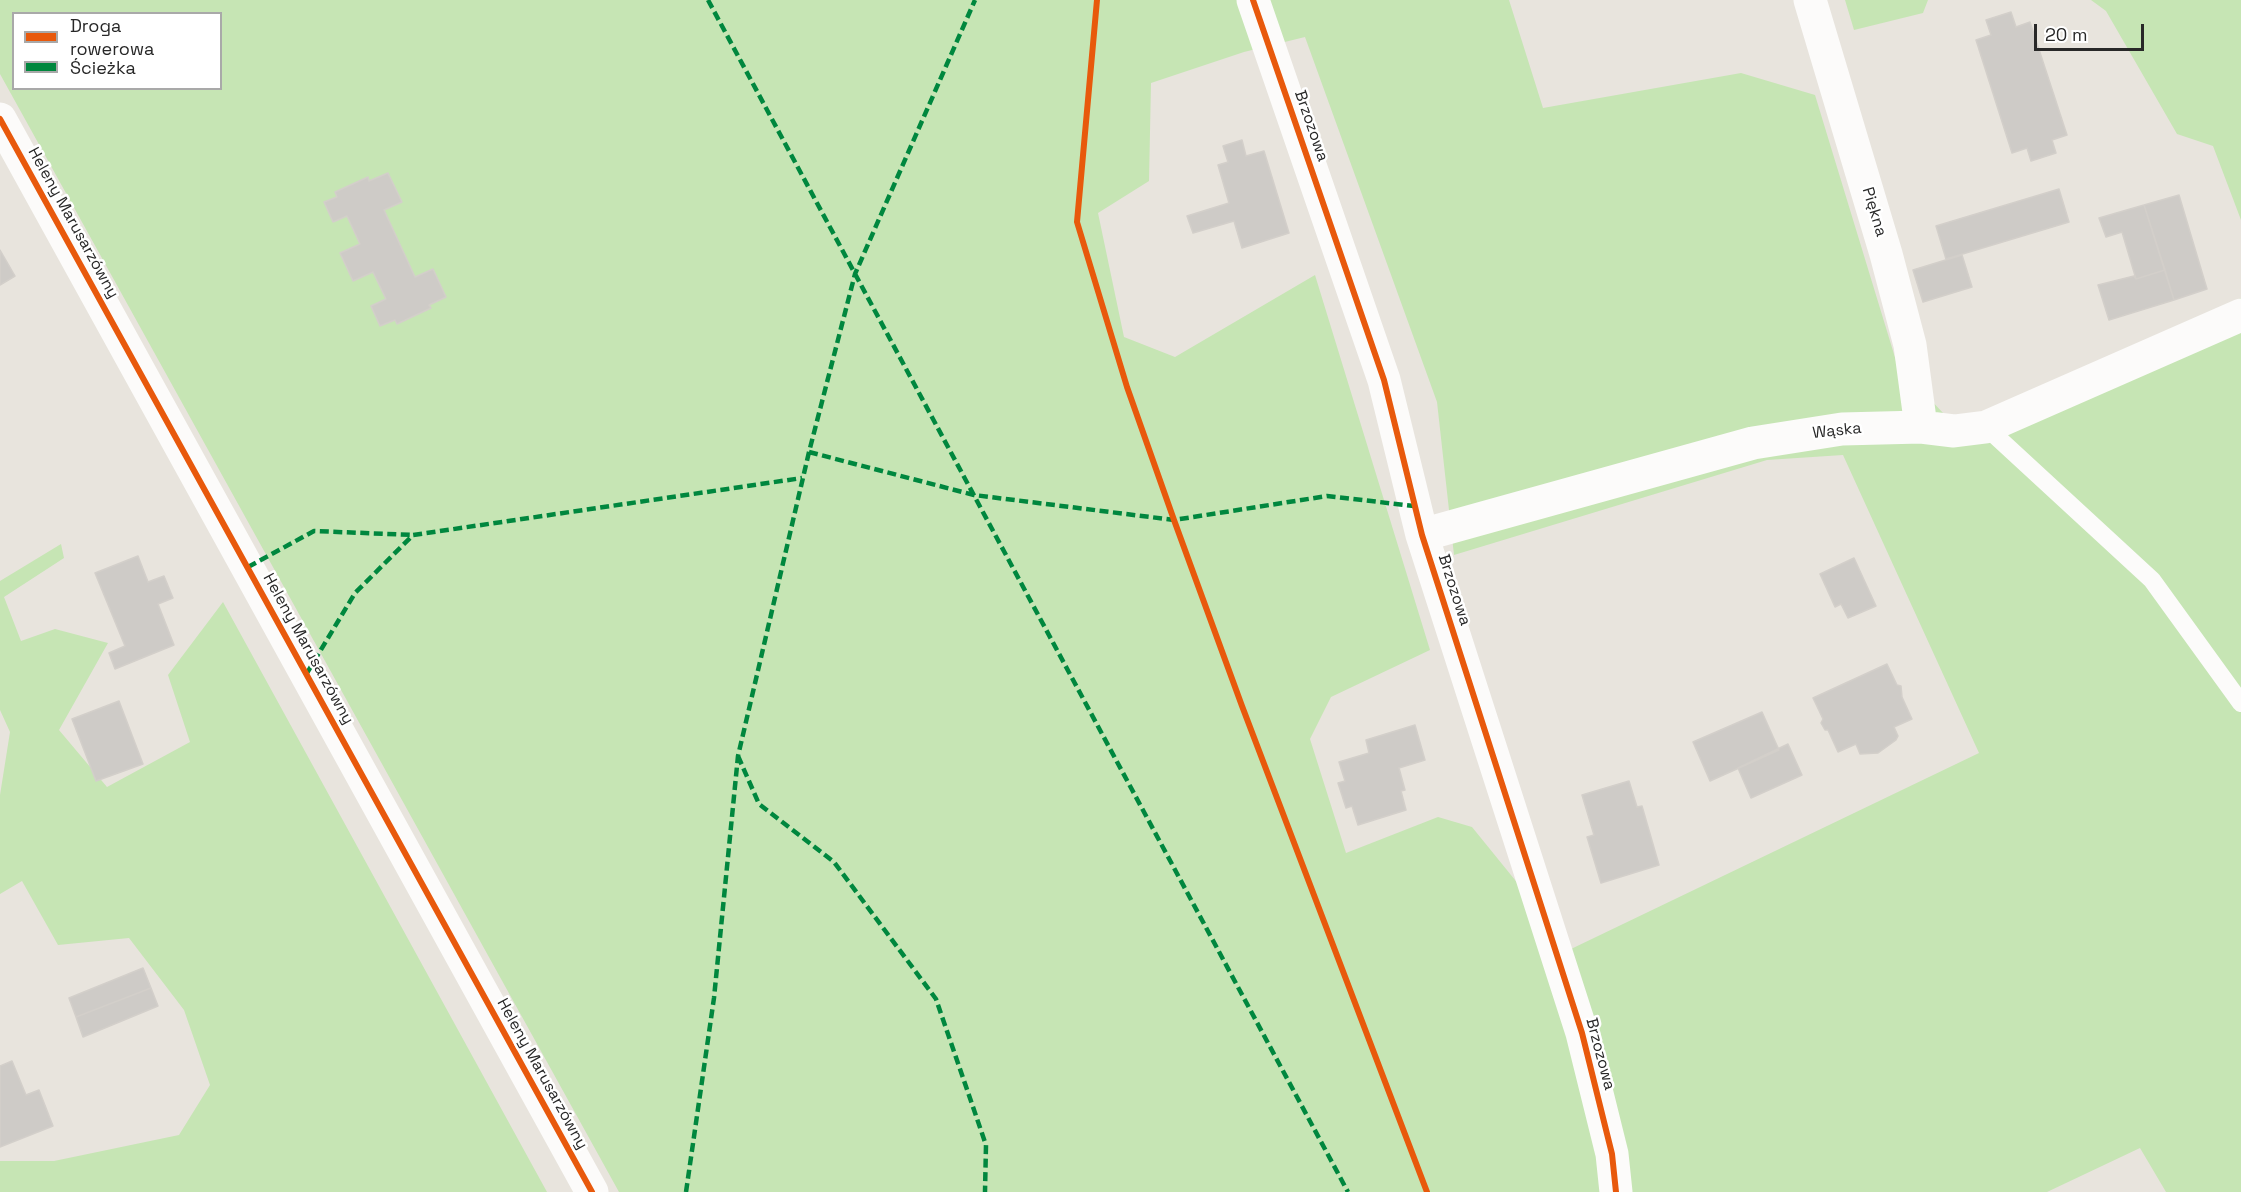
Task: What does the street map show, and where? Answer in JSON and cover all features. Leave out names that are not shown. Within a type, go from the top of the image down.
[{"type":"street","name":"Brzozowa","points":[[1253,0],[1384,380],[1422,535],[1582,1033],[1612,1154],[1616,1192]]},
{"type":"street","name":"Piękna","points":[[1810,0],[1911,345],[1921,427]]},
{"type":"street","name":"Heleny Marusarzówny","points":[[0,119],[592,1192]]},
{"type":"street","name":"Wąska","points":[[1422,535],[1753,443],[1842,429],[1921,427],[1954,431],[1986,427],[2241,315]]},
{"type":"lane","points":[[1986,427],[2152,580],[2241,703]]},
{"type":"green space","points":[[0,0],[1509,0],[1543,108],[1741,73],[1815,95],[1897,364],[1960,431],[2241,298],[2241,1192],[2166,1192],[2140,1148],[2047,1192],[619,1192],[0,74]],"holes":[[[1305,37],[1437,402],[1454,555],[1767,460],[1843,455],[1979,753],[1571,949],[1472,827],[1438,817],[1346,853],[1310,739],[1331,697],[1430,650],[1315,275],[1175,357],[1124,337],[1098,213],[1149,181],[1151,83],[1244,52]]]},
{"type":"green space","points":[[1845,0],[1928,0],[1923,13],[1854,30]]},
{"type":"green space","points":[[2091,0],[2241,0],[2241,220],[2213,146],[2177,134],[2106,11]]},
{"type":"green space","points":[[61,544],[64,558],[4,597],[21,641],[55,629],[108,643],[59,730],[107,787],[190,742],[168,675],[223,602],[547,1192],[0,1192],[0,1161],[54,1161],[179,1135],[210,1085],[184,1010],[129,938],[58,945],[22,881],[0,894],[0,795],[10,732],[0,710],[0,581]]},
{"type":"building","points":[[2011,12],[2016,27],[2030,22],[2067,135],[2052,140],[2056,153],[2031,161],[2027,148],[2012,153],[1976,40],[1991,35],[1986,20]]},
{"type":"building","points":[[1242,140],[1246,156],[1264,151],[1289,233],[1242,248],[1234,221],[1193,233],[1187,216],[1229,203],[1218,165],[1228,162],[1223,146]]},
{"type":"building","points":[[388,173],[402,202],[384,210],[415,277],[433,269],[446,297],[429,305],[431,308],[397,324],[395,320],[380,326],[371,306],[386,299],[373,272],[353,281],[340,253],[360,244],[347,216],[333,222],[324,202],[337,197],[335,192],[368,177],[369,181]]},
{"type":"building","points":[[2059,189],[2069,222],[1946,259],[1936,226]]},
{"type":"building","points":[[2179,195],[2207,289],[2174,300],[2144,205]]},
{"type":"building","points":[[2144,205],[2165,270],[2136,279],[2122,232],[2106,237],[2099,218]]},
{"type":"building","points":[[0,250],[15,276],[0,285]]},
{"type":"building","points":[[1962,255],[1972,287],[1923,302],[1913,270]]},
{"type":"building","points":[[2165,270],[2174,300],[2109,320],[2098,285],[2134,276],[2136,279]]},
{"type":"building","points":[[138,556],[148,582],[164,576],[173,598],[158,604],[174,645],[115,669],[109,653],[125,646],[95,573]]},
{"type":"building","points":[[1854,558],[1876,606],[1848,618],[1841,604],[1835,607],[1820,574]]},
{"type":"building","points":[[1887,664],[1897,685],[1901,686],[1902,697],[1912,719],[1894,727],[1898,736],[1896,740],[1878,753],[1860,754],[1856,744],[1838,752],[1828,730],[1825,730],[1821,723],[1823,719],[1813,698]]},
{"type":"building","points":[[119,701],[143,764],[96,781],[72,719]]},
{"type":"building","points":[[1762,712],[1779,750],[1710,781],[1693,742]]},
{"type":"building","points":[[1415,725],[1425,760],[1399,768],[1405,790],[1401,791],[1406,810],[1358,825],[1352,806],[1346,808],[1338,783],[1345,781],[1339,762],[1369,753],[1366,740]]},
{"type":"building","points":[[1788,744],[1802,775],[1751,798],[1738,768]]},
{"type":"building","points":[[1629,781],[1637,807],[1642,806],[1659,865],[1601,883],[1587,837],[1594,835],[1582,795]]},
{"type":"building","points":[[143,968],[151,988],[76,1017],[69,998]]},
{"type":"building","points":[[151,988],[158,1006],[83,1037],[76,1017]]},
{"type":"building","points":[[12,1061],[26,1095],[39,1090],[53,1126],[0,1147],[0,1066]]},
{"type":"marked path","points":[[708,0],[1348,1192]]},
{"type":"marked path","points":[[686,1192],[714,998],[738,756],[809,452],[855,274],[975,0]]},
{"type":"marked path","points":[[809,452],[974,495],[1174,520],[1327,496],[1414,506]]},
{"type":"marked path","points":[[307,673],[355,593],[413,535],[802,478]]},
{"type":"marked path","points":[[248,567],[314,531],[413,535]]},
{"type":"marked path","points":[[738,756],[759,804],[834,862],[936,999],[986,1145],[985,1192]]},
{"type":"cycle path","points":[[1097,0],[1077,222],[1127,387],[1174,520],[1242,706],[1427,1192]]},
{"type":"cycle path","points":[[1253,0],[1384,380],[1422,535],[1582,1033],[1612,1154],[1616,1192]]},
{"type":"cycle path","points":[[0,119],[592,1192]]}]
